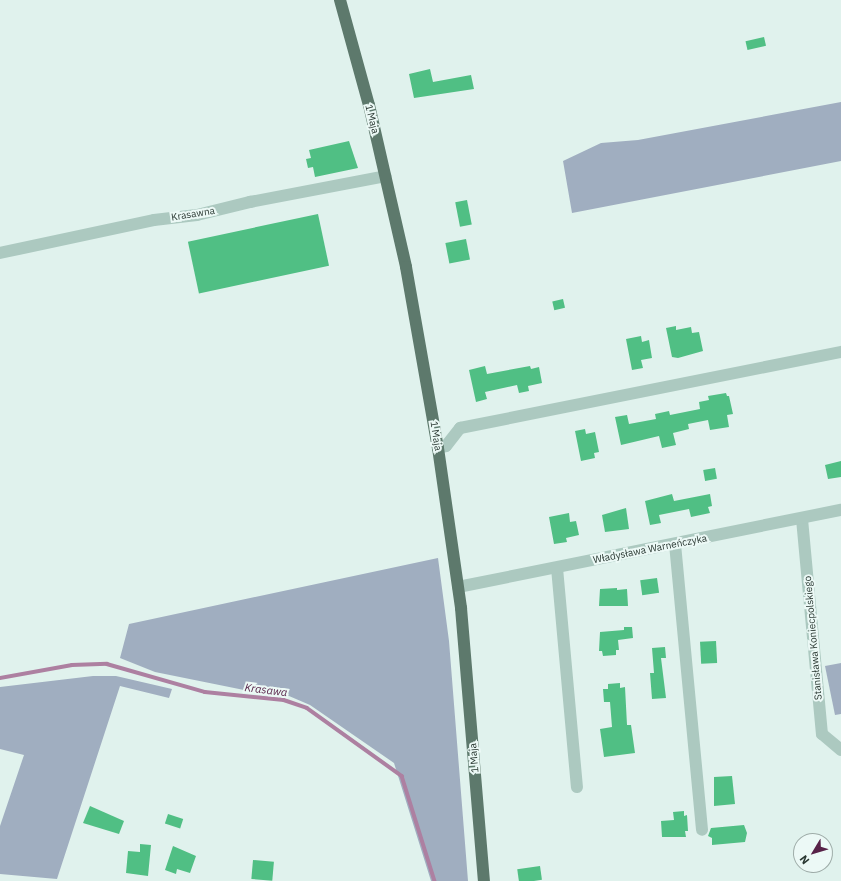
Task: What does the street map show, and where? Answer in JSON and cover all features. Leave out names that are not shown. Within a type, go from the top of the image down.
[{"type":"main road","name":"1 Maja","points":[[340,0],[386,176],[406,267],[438,448],[458,587],[484,881]]},
{"type":"street","name":"Krasawna","points":[[0,253],[154,220],[197,215],[257,200],[386,176]]},
{"type":"street","points":[[438,448],[446,446],[460,428],[841,352]]},
{"type":"street","name":"Władysława Warneńczyka","points":[[458,587],[841,510]]},
{"type":"street","name":"Stanisława Koniecpolskiego","points":[[802,518],[822,734],[841,750]]},
{"type":"street","points":[[675,544],[702,830]]},
{"type":"street","points":[[557,568],[577,787]]},
{"type":"shaded area","points":[[841,102],[841,161],[572,213],[563,161],[601,143],[638,140]]},
{"type":"shaded area","points":[[438,558],[449,641],[468,881],[431,881],[394,763],[310,705],[289,696],[249,691],[155,672],[120,658],[129,624]]},
{"type":"shaded area","points":[[841,663],[841,714],[835,715],[825,666]]},
{"type":"shaded area","points":[[93,676],[116,676],[172,689],[169,698],[120,686],[57,879],[0,874],[0,826],[24,755],[0,749],[0,687]]},
{"type":"building","points":[[764,37],[766,46],[748,50],[745,41]]},
{"type":"building","points":[[430,69],[433,82],[471,75],[474,89],[414,98],[409,74]]},
{"type":"building","points":[[349,141],[358,168],[315,177],[313,167],[308,168],[306,159],[311,158],[309,150]]},
{"type":"building","points":[[467,200],[472,225],[460,227],[455,202]]},
{"type":"building","points":[[318,214],[329,266],[199,293],[188,242]]},
{"type":"building","points":[[466,239],[470,260],[449,264],[445,243]]},
{"type":"building","points":[[563,299],[565,308],[554,310],[552,301]]},
{"type":"building","points":[[676,326],[676,330],[691,327],[692,333],[699,332],[703,351],[678,358],[672,357],[666,328]]},
{"type":"building","points":[[641,336],[642,342],[649,340],[652,358],[641,360],[643,368],[632,370],[626,339]]},
{"type":"building","points":[[485,366],[487,374],[530,366],[531,369],[539,367],[542,383],[528,386],[529,391],[519,393],[517,385],[485,392],[487,399],[476,402],[469,370]]},
{"type":"building","points":[[726,393],[727,396],[729,396],[733,414],[727,415],[729,427],[710,430],[708,420],[688,424],[689,429],[673,433],[676,445],[662,448],[659,436],[621,445],[615,417],[627,415],[629,424],[656,419],[655,414],[669,411],[670,415],[700,409],[699,402],[709,400],[708,396]]},
{"type":"building","points":[[585,429],[586,434],[595,432],[599,452],[594,453],[595,458],[581,461],[575,431]]},
{"type":"building","points":[[841,461],[841,477],[828,479],[825,465]]},
{"type":"building","points":[[715,468],[717,479],[705,481],[703,470]]},
{"type":"building","points":[[672,494],[674,501],[710,494],[712,506],[708,507],[710,513],[691,517],[689,509],[659,515],[661,523],[650,525],[645,501]]},
{"type":"building","points":[[626,508],[629,529],[605,532],[602,515]]},
{"type":"building","points":[[569,513],[570,522],[576,521],[579,535],[566,538],[567,542],[554,544],[549,517]]},
{"type":"building","points":[[657,578],[659,593],[642,595],[640,580]]},
{"type":"building","points":[[617,588],[617,590],[627,589],[628,606],[599,606],[600,589]]},
{"type":"building","points":[[624,627],[632,627],[633,638],[618,640],[619,650],[616,650],[616,655],[603,656],[602,651],[599,651],[600,632],[624,630]]},
{"type":"building","points":[[716,641],[717,663],[701,664],[700,642]]},
{"type":"building","points":[[665,647],[666,658],[661,658],[666,698],[652,699],[650,673],[654,673],[652,648]]},
{"type":"building","points":[[620,683],[620,688],[625,687],[627,725],[631,725],[635,753],[604,757],[600,729],[612,727],[610,702],[604,702],[603,689],[608,689],[608,684]]},
{"type":"building","points":[[732,776],[735,804],[714,806],[714,777]]},
{"type":"building","points":[[90,806],[124,821],[119,834],[83,823]]},
{"type":"building","points":[[684,811],[684,816],[687,815],[688,831],[685,831],[686,837],[662,837],[661,821],[674,820],[673,812]]},
{"type":"building","points":[[168,814],[183,819],[180,828],[165,824]]},
{"type":"building","points":[[744,825],[747,833],[745,842],[712,845],[712,838],[708,836],[711,828]]},
{"type":"building","points":[[140,844],[151,845],[148,876],[126,873],[128,851],[140,852]]},
{"type":"building","points":[[173,846],[196,856],[190,873],[177,869],[176,874],[165,870]]},
{"type":"building","points":[[253,860],[274,862],[272,881],[251,879]]},
{"type":"building","points":[[540,866],[542,880],[519,881],[517,869]]},
{"type":"waterway","name":"Krasawa","points":[[0,678],[72,665],[107,664],[205,692],[284,700],[307,708],[402,776],[435,881]]}]
